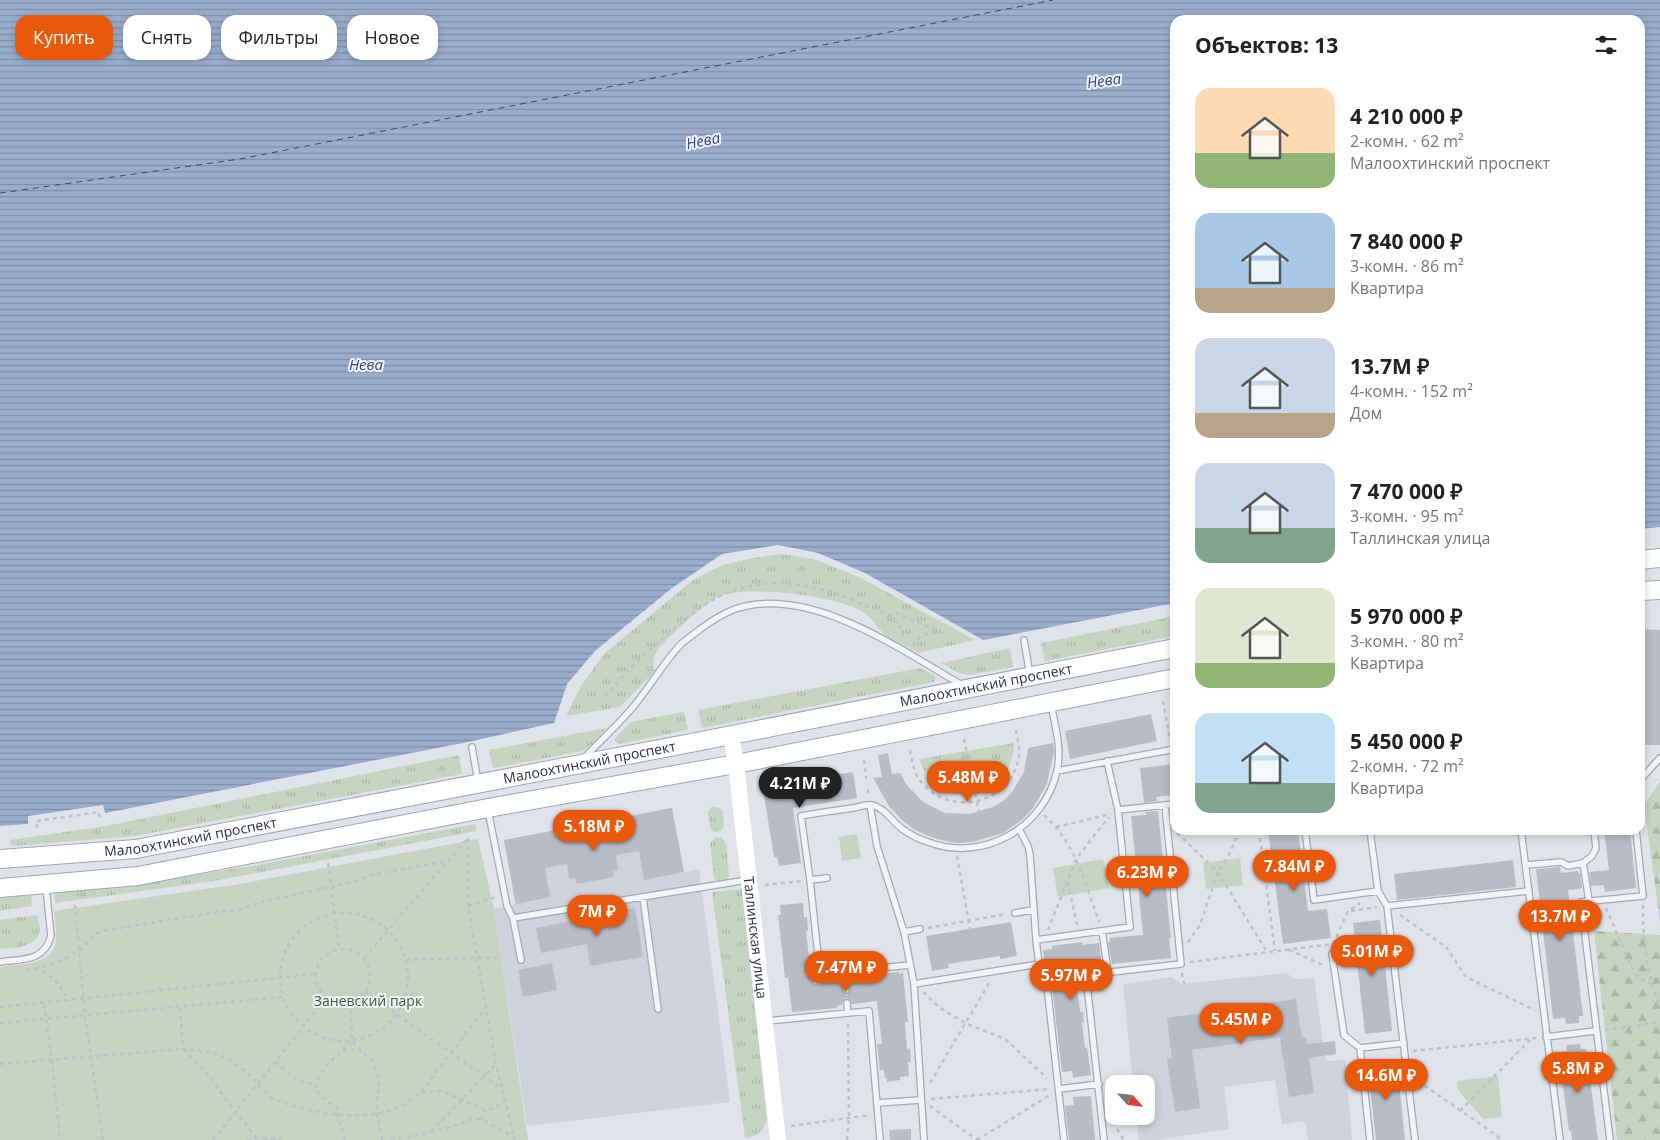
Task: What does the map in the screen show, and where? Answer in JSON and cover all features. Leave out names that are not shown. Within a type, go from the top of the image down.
[{"type":"main road","points":[[1645,560],[1660,558]]},
{"type":"main road","points":[[1645,591],[1660,590]]},
{"type":"main road","name":"Малоохтинский проспект","points":[[0,859],[136,849],[1170,649]]},
{"type":"main road","name":"Малоохтинский проспект","points":[[0,888],[138,876],[488,808],[736,764],[1170,679]]},
{"type":"street","name":"Таллинская улица","points":[[731,735],[750,884],[778,1140]]},
{"type":"lane","points":[[578,764],[633,708],[654,677],[682,643],[715,618],[736,609],[763,604],[785,604],[810,608],[856,626],[891,643],[968,689]]},
{"type":"lane","points":[[1024,640],[1031,676]]},
{"type":"lane","points":[[910,965],[820,974],[801,816],[870,805],[883,810],[898,825],[915,837],[942,846],[956,848],[986,845],[997,841],[1019,829],[1039,810],[1052,786],[1057,771],[1059,747],[1051,703]]},
{"type":"lane","points":[[472,747],[478,783]]},
{"type":"lane","points":[[1057,771],[1170,750]]},
{"type":"lane","points":[[1645,774],[1660,758]]},
{"type":"lane","points":[[1036,940],[1130,927],[1118,810],[1107,761]]},
{"type":"lane","points":[[1118,810],[1170,804]]},
{"type":"lane","points":[[870,805],[877,846],[904,932],[914,984],[924,1140]]},
{"type":"lane","points":[[1104,1140],[1086,975],[1181,964],[1165,805]]},
{"type":"lane","points":[[488,808],[506,906],[512,918],[521,960]]},
{"type":"lane","points":[[1019,829],[1028,846],[1030,855],[1036,940],[1039,964],[1046,976],[1064,1140]]},
{"type":"lane","points":[[1306,835],[1314,900],[1378,891]]},
{"type":"lane","points":[[1372,835],[1378,891],[1387,906],[1415,1140]]},
{"type":"lane","points":[[1521,835],[1560,1140]]},
{"type":"lane","points":[[1526,865],[1561,862],[1568,866],[1583,863],[1592,856],[1596,848],[1595,835]]},
{"type":"lane","points":[[1610,1140],[1580,902],[1643,896],[1637,835]]},
{"type":"lane","points":[[1583,863],[1589,901]]},
{"type":"lane","points":[[810,880],[827,878]]},
{"type":"lane","points":[[0,962],[37,956],[44,952],[49,944],[51,936],[46,884]]},
{"type":"lane","points":[[512,918],[643,897],[750,884]]},
{"type":"lane","points":[[1387,906],[1529,891]]},
{"type":"lane","points":[[643,897],[658,1009]]},
{"type":"lane","points":[[1015,913],[1033,910]]},
{"type":"lane","points":[[904,932],[920,929]]},
{"type":"lane","points":[[1102,931],[1108,972]]},
{"type":"lane","points":[[1332,954],[1344,1035],[1360,1048],[1370,1140]]},
{"type":"lane","points":[[914,984],[1039,964]]},
{"type":"lane","points":[[844,972],[846,990]]},
{"type":"lane","points":[[847,1002],[848,1013]]},
{"type":"lane","points":[[765,1021],[868,1011],[880,1140]]},
{"type":"lane","points":[[1546,1037],[1595,1031]]},
{"type":"lane","points":[[1360,1048],[1404,1043]]},
{"type":"lane","points":[[1059,1089],[1099,1084]]},
{"type":"lane","points":[[877,1103],[921,1100]]},
{"type":"path","points":[[605,697],[634,665],[689,616],[712,601],[734,591],[758,585],[814,586],[839,594],[888,616],[897,622],[901,628],[904,651],[912,647],[920,637],[935,630]]},
{"type":"path","points":[[888,616],[895,613],[946,634]]},
{"type":"path","points":[[1163,701],[1170,735]]},
{"type":"path","points":[[910,750],[914,770],[918,778],[931,792],[948,801],[977,802],[994,795],[1008,782],[1013,774],[1018,757],[1016,730]]},
{"type":"path","points":[[964,739],[979,812]]},
{"type":"path","points":[[864,760],[866,779]]},
{"type":"path","points":[[1039,810],[1056,827],[1076,859],[1102,931]]},
{"type":"path","points":[[1045,938],[1076,859],[1112,814],[1118,810]]},
{"type":"path","points":[[37,828],[36,822],[99,812],[100,819]]},
{"type":"path","points":[[1056,827],[1112,814]]},
{"type":"path","points":[[1167,823],[1170,826]]},
{"type":"path","points":[[1179,835],[1218,872],[1267,952]]},
{"type":"path","points":[[1180,954],[1200,925],[1218,872],[1228,857],[1238,835]]},
{"type":"path","points":[[1260,835],[1275,951]]},
{"type":"path","points":[[364,958],[468,838],[468,906],[496,1064],[515,1139]]},
{"type":"path","points":[[956,848],[970,929]]},
{"type":"path","points":[[25,970],[50,964],[80,950],[92,935],[102,931],[232,911],[265,901],[331,887],[370,875],[448,861]]},
{"type":"path","points":[[328,864],[339,949]]},
{"type":"path","points":[[750,884],[810,880]]},
{"type":"path","points":[[1068,880],[1078,934]]},
{"type":"path","points":[[1181,964],[1333,944],[1348,911],[1378,891]]},
{"type":"path","points":[[468,906],[504,895]]},
{"type":"path","points":[[1643,896],[1643,932],[1651,984],[1660,1004]]},
{"type":"path","points":[[1602,900],[1614,922],[1633,970],[1639,978],[1651,984]]},
{"type":"path","points":[[75,905],[85,1016],[103,1140]]},
{"type":"path","points":[[1348,911],[1387,906],[1446,947],[1466,978],[1544,1014]]},
{"type":"path","points":[[920,929],[1015,913]]},
{"type":"path","points":[[335,914],[363,916],[372,919],[388,930],[402,949],[406,960],[408,979],[405,998],[396,1015],[377,1033],[365,1039],[352,1042],[326,1040],[304,1028],[291,1014],[282,997],[279,979],[284,953],[299,931],[322,917],[335,914]]},
{"type":"path","points":[[339,949],[353,950],[364,958],[368,966],[369,984],[359,999],[351,1003],[342,1004],[326,998],[318,987],[315,974],[320,960],[339,949]]},
{"type":"path","points":[[1288,950],[1334,969]]},
{"type":"path","points":[[406,960],[502,957]]},
{"type":"path","points":[[33,969],[46,972],[52,976],[70,1001]]},
{"type":"path","points":[[921,1100],[998,970]]},
{"type":"path","points":[[0,1007],[44,1004],[315,974]]},
{"type":"path","points":[[914,984],[940,1008],[965,1023],[1005,1040],[1059,1089]]},
{"type":"path","points":[[365,992],[501,1088]]},
{"type":"path","points":[[0,1023],[180,1008],[282,997]]},
{"type":"path","points":[[213,1140],[326,998]]},
{"type":"path","points":[[351,1003],[352,1042],[372,1061],[379,1081],[377,1114],[382,1140]]},
{"type":"path","points":[[44,1004],[60,1140]]},
{"type":"path","points":[[0,1064],[184,1049],[210,1052],[224,1055],[237,1063],[270,1097],[287,1104],[338,1115],[377,1114],[394,1110],[421,1092],[486,1007]]},
{"type":"path","points":[[180,1008],[184,1049],[203,1068],[256,1138]]},
{"type":"path","points":[[847,1140],[850,1118],[848,1013]]},
{"type":"path","points":[[1595,1031],[1660,1022]]},
{"type":"path","points":[[1405,1052],[1546,1037]]},
{"type":"path","points":[[1460,1111],[1532,1038]]},
{"type":"path","points":[[345,1140],[337,1107],[327,1101],[316,1090],[316,1083],[326,1066],[352,1042]]},
{"type":"path","points":[[340,1052],[352,1049],[363,1051]]},
{"type":"path","points":[[276,1061],[293,1078],[308,1084],[316,1083]]},
{"type":"path","points":[[430,1133],[496,1064]]},
{"type":"path","points":[[1408,1074],[1503,1140]]},
{"type":"path","points":[[921,1100],[1059,1089]]},
{"type":"path","points":[[921,1100],[977,1140],[1059,1089]]},
{"type":"path","points":[[421,1092],[442,1091],[486,1110],[495,1108],[505,1101]]},
{"type":"path","points":[[481,1120],[486,1110]]},
{"type":"path","points":[[790,1126],[878,1114]]},
{"type":"path","points":[[391,1140],[430,1133],[474,1119],[481,1120],[515,1139]]},
{"type":"path","points":[[247,1140],[256,1138],[283,1140]]},
{"type":"shaded area","points":[[672,808],[684,872],[699,869],[730,1102],[527,1126],[494,909],[515,904],[504,840]]},
{"type":"shaded area","points":[[1286,973],[1295,979],[1314,978],[1325,1056],[1328,1061],[1345,1060],[1352,1140],[1308,1140],[1306,1123],[1301,1121],[1282,1125],[1275,1080],[1224,1087],[1229,1129],[1155,1140],[1139,1140],[1137,1125],[1155,1125],[1155,1075],[1132,1075],[1123,984],[1172,977],[1181,984]]},
{"type":"green space","points":[[781,554],[814,559],[861,578],[975,640],[918,653],[884,634],[866,614],[851,606],[793,594],[772,592],[734,593],[721,596],[710,602],[667,639],[654,659],[655,671],[620,707],[566,716],[581,686],[605,653],[693,580],[723,565]]},
{"type":"green space","points":[[1170,617],[1170,637],[1045,661],[1041,643]]},
{"type":"green space","points":[[1010,648],[1013,667],[969,675],[959,673],[941,663]]},
{"type":"green space","points":[[920,668],[936,677],[934,682],[702,728],[698,710]]},
{"type":"green space","points":[[684,712],[688,730],[619,744],[615,741],[615,738],[631,722]]},
{"type":"green space","points":[[607,728],[583,751],[493,768],[489,750]]},
{"type":"green space","points":[[1014,743],[1010,763],[1002,778],[989,789],[974,794],[958,795],[943,789],[929,777],[919,759]]},
{"type":"green space","points":[[459,755],[462,774],[135,836],[11,846],[10,840],[106,826]]},
{"type":"green space","points":[[1660,782],[1660,922],[1645,812],[1645,804]]},
{"type":"green space","points":[[711,807],[717,807],[723,811],[724,826],[721,831],[714,832],[710,828],[708,812]]},
{"type":"green space","points":[[475,824],[477,831],[214,881],[55,903],[55,892],[139,884],[257,865]]},
{"type":"green space","points":[[857,834],[861,858],[842,861],[839,837]]},
{"type":"green space","points":[[721,837],[726,843],[729,876],[726,880],[718,881],[714,878],[710,843],[715,838]]},
{"type":"green space","name":"Заневский парк","points":[[478,839],[494,909],[528,1140],[0,1140],[0,967],[26,964],[49,955],[54,949],[56,940],[54,911],[240,884]]},
{"type":"green space","points":[[1240,858],[1243,885],[1206,889],[1203,863]]},
{"type":"green space","points":[[1103,859],[1109,888],[1058,897],[1053,868]]},
{"type":"green space","points":[[742,889],[767,1119],[759,1133],[745,1138],[712,892]]},
{"type":"green space","points":[[31,894],[32,906],[0,911],[0,895]]},
{"type":"green space","points":[[37,915],[40,930],[34,940],[18,948],[0,948],[0,920]]},
{"type":"green space","points":[[1594,931],[1660,935],[1660,1140],[1617,1140]]},
{"type":"green space","points":[[1498,1076],[1502,1117],[1483,1119],[1458,1090],[1457,1081]]},
{"type":"water","name":"Нева","points":[[0,0],[1660,0],[1660,527],[1645,528],[1645,15],[1170,15],[1170,604],[983,640],[865,573],[818,553],[778,545],[722,554],[672,588],[595,651],[567,684],[554,723],[463,743],[105,813],[103,805],[28,816],[28,824],[0,826]]},
{"type":"building","points":[[1645,629],[1660,630],[1660,745],[1645,745]]},
{"type":"building","points":[[1151,714],[1157,741],[1070,759],[1065,731]]},
{"type":"building","points":[[1053,743],[1054,751],[1047,784],[1033,808],[1023,819],[1003,833],[972,842],[956,843],[941,840],[912,828],[889,806],[873,778],[882,777],[878,755],[888,753],[892,774],[900,773],[906,784],[923,802],[945,813],[969,814],[993,807],[1012,792],[1024,772],[1028,748]]},
{"type":"building","points":[[1170,765],[1170,796],[1156,797],[1157,801],[1144,803],[1140,768]]},
{"type":"building","points":[[853,772],[857,798],[793,808],[801,863],[779,866],[777,857],[774,857],[763,789],[766,788],[765,786]]},
{"type":"building","points":[[672,808],[684,872],[644,880],[639,851],[616,855],[618,870],[613,871],[614,877],[577,884],[575,878],[569,879],[567,864],[545,868],[550,897],[516,904],[504,840]]},
{"type":"building","points":[[1158,811],[1171,938],[1169,938],[1171,958],[1112,964],[1108,942],[1110,942],[1110,938],[1143,935],[1131,816],[1146,815],[1145,812]]},
{"type":"building","points":[[1269,835],[1299,835],[1308,911],[1327,909],[1331,938],[1283,944]]},
{"type":"building","points":[[1605,835],[1631,835],[1636,888],[1605,892],[1604,885],[1591,886],[1589,872],[1609,870]]},
{"type":"building","points":[[1513,860],[1516,887],[1397,900],[1394,874]]},
{"type":"building","points":[[1560,867],[1561,873],[1578,871],[1582,887],[1580,889],[1568,890],[1583,1016],[1579,1016],[1579,1023],[1566,1024],[1565,1018],[1553,1019],[1536,869]]},
{"type":"building","points":[[803,903],[804,917],[807,917],[808,931],[806,931],[814,984],[840,981],[842,992],[847,995],[850,991],[850,980],[854,980],[853,977],[903,973],[908,1022],[905,1022],[907,1049],[910,1048],[911,1062],[908,1062],[909,1076],[887,1082],[884,1070],[880,1070],[877,1044],[882,1044],[877,1001],[852,1004],[846,998],[842,1005],[837,1006],[837,1008],[792,1012],[788,977],[785,978],[778,915],[781,915],[780,905]]},
{"type":"building","points":[[635,908],[643,957],[590,966],[587,944],[541,953],[536,928],[582,919],[582,917]]},
{"type":"building","points":[[1380,920],[1392,1031],[1365,1034],[1353,923]]},
{"type":"building","points":[[1011,922],[1017,956],[1000,959],[1000,956],[948,964],[949,968],[932,971],[926,936]]},
{"type":"building","points":[[1082,942],[1082,945],[1099,943],[1102,966],[1077,969],[1080,988],[1077,988],[1080,1012],[1083,1012],[1084,1023],[1082,1023],[1085,1048],[1087,1047],[1091,1075],[1073,1078],[1072,1071],[1062,1072],[1050,968],[1047,969],[1045,964],[1043,950],[1052,949],[1052,946]]},
{"type":"building","points":[[552,963],[557,990],[523,997],[518,970]]},
{"type":"building","points":[[1296,999],[1302,1038],[1306,1037],[1307,1044],[1335,1041],[1336,1054],[1309,1058],[1314,1093],[1289,1097],[1280,1037],[1192,1050],[1200,1108],[1175,1112],[1167,1059],[1172,1058],[1167,1018]]},
{"type":"building","points":[[1580,1044],[1581,1049],[1586,1049],[1598,1140],[1572,1140],[1571,1131],[1569,1131],[1560,1063],[1562,1062],[1561,1052],[1567,1051],[1566,1045]]},
{"type":"building","points":[[1388,1059],[1388,1065],[1397,1064],[1405,1140],[1376,1140],[1367,1062]]},
{"type":"building","points":[[1091,1096],[1095,1140],[1069,1140],[1065,1106],[1074,1105],[1073,1097]]},
{"type":"building","points":[[911,1129],[911,1140],[890,1140],[889,1130]]},
{"type":"ferry route","points":[[0,193],[240,159],[1053,0]]}]
